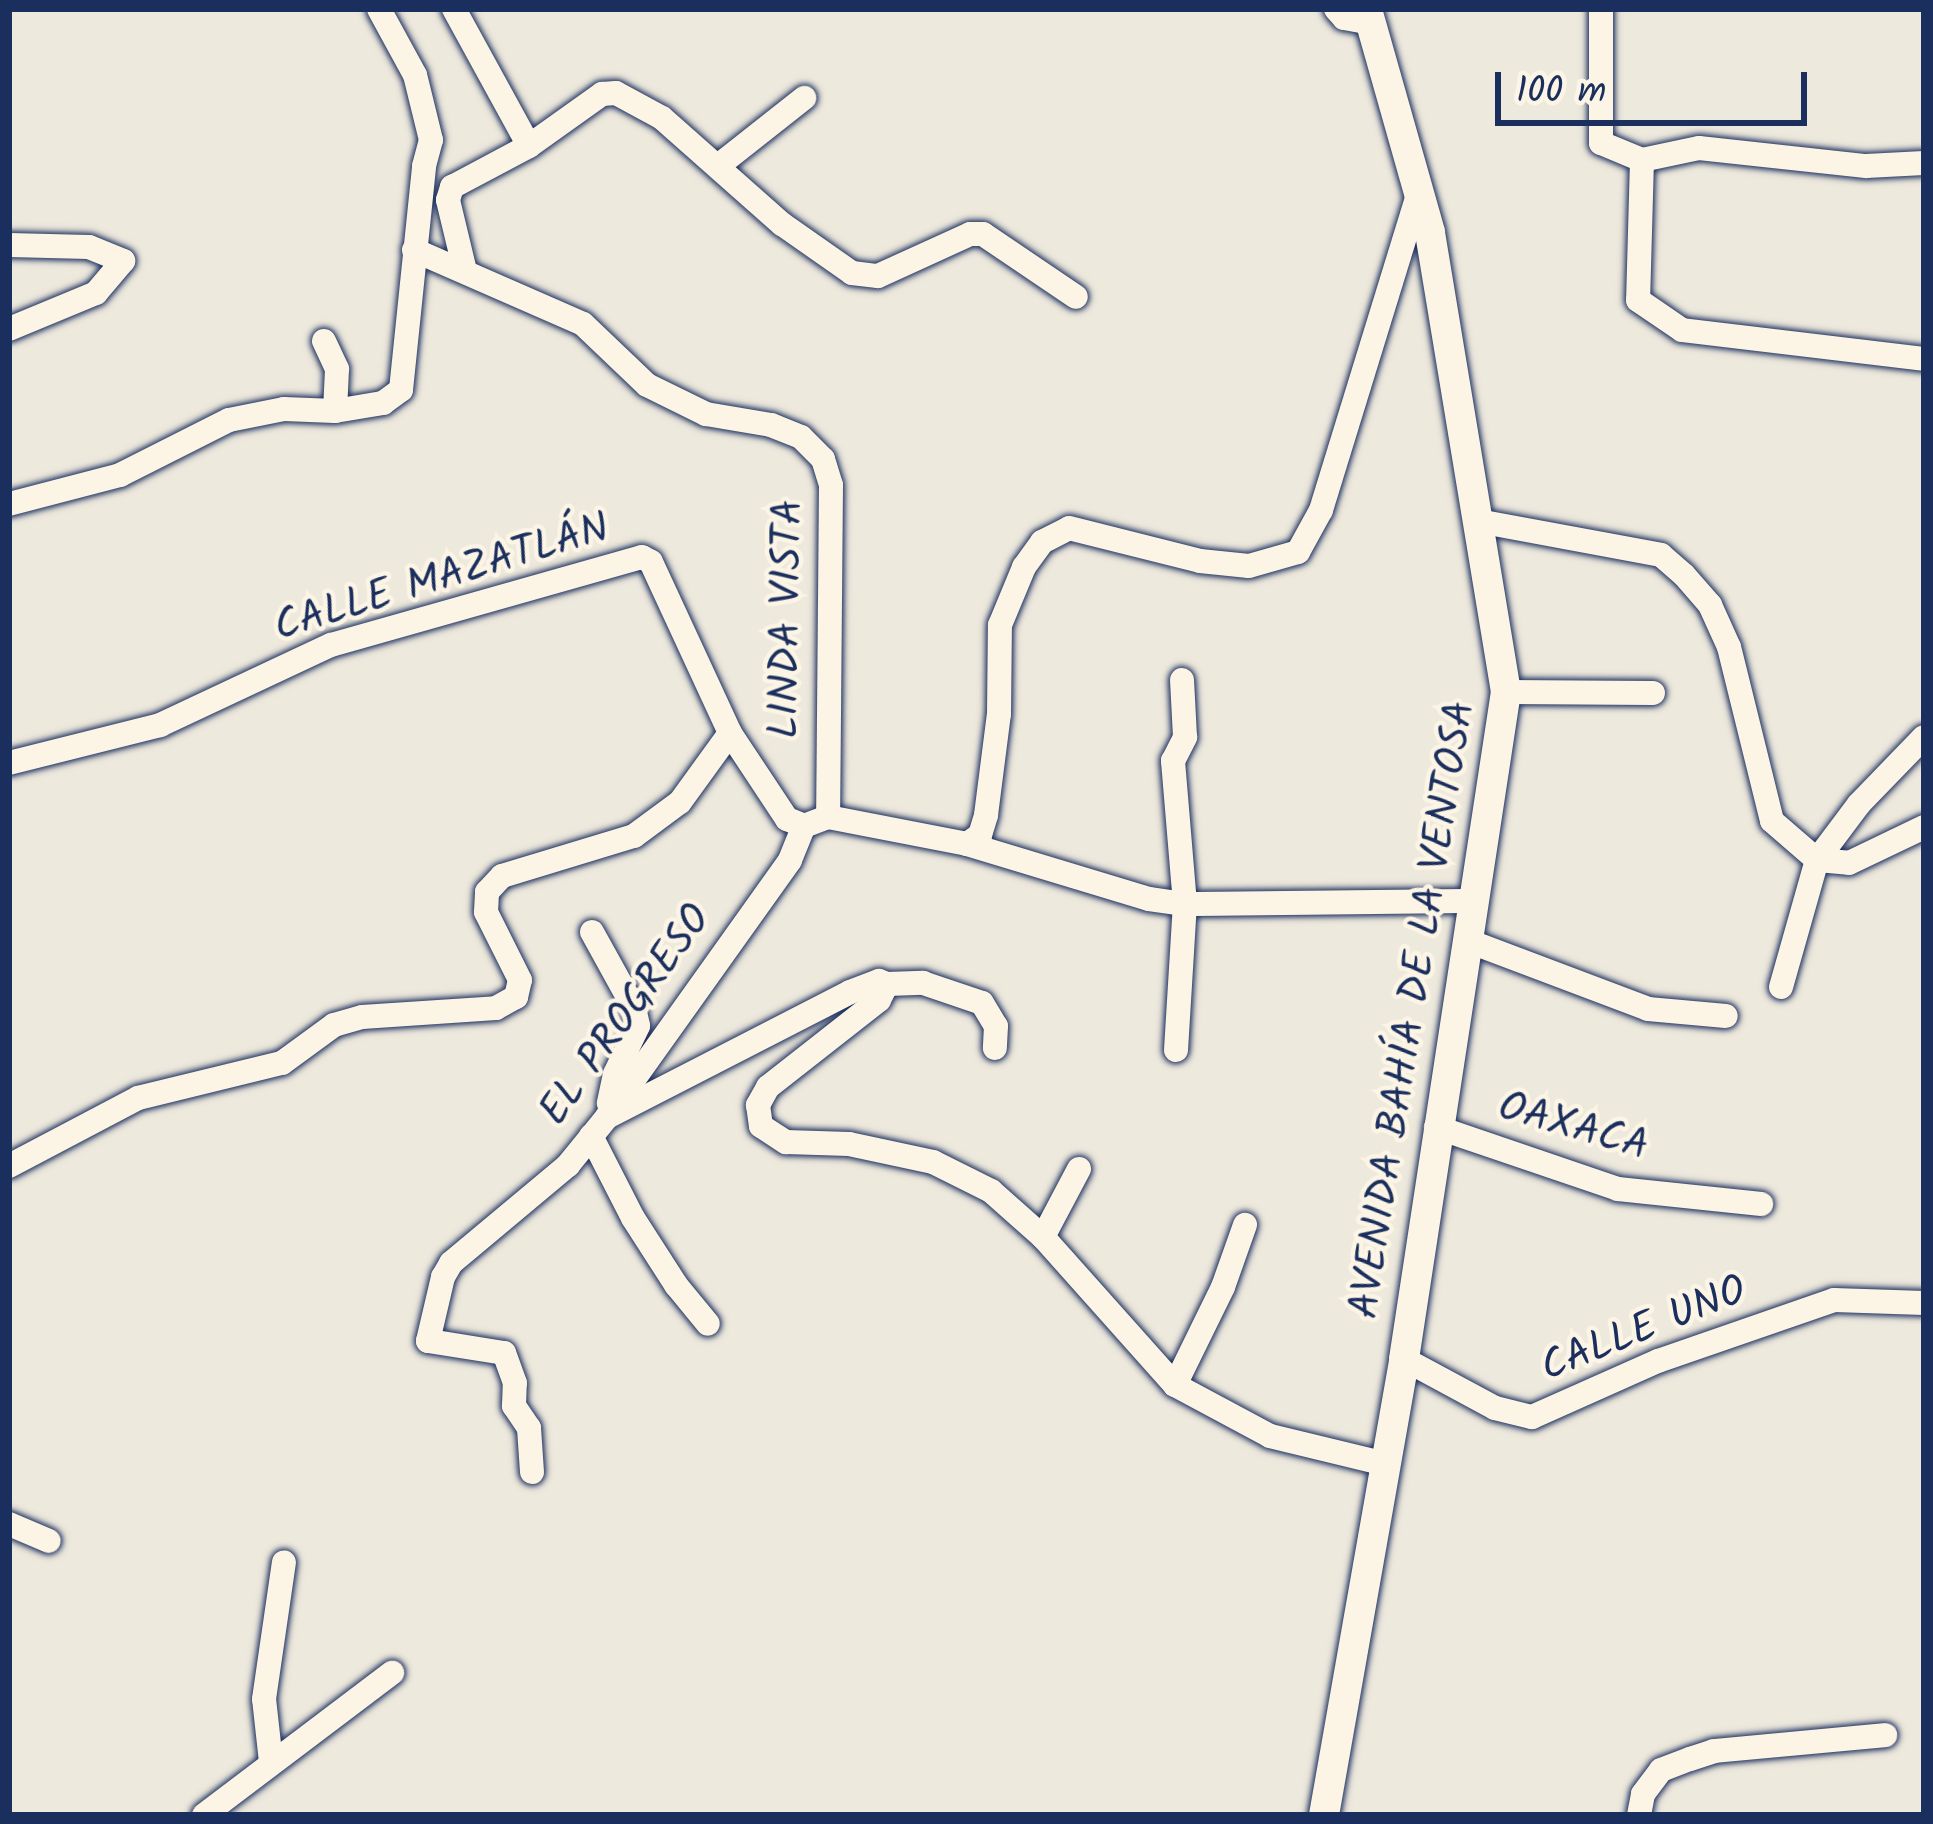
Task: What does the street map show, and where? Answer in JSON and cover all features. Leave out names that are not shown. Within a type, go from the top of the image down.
[{"type":"main road","name":"AVENIDA BAHÍA DE LA VENTOSA","points":[[1324,1815],[1404,1359],[1506,692],[1430,232],[1370,16]]},
{"type":"street","points":[[9,504],[120,475],[229,420],[284,409],[335,411],[394,400],[401,390],[414,250],[431,140],[415,75],[379,9]]},
{"type":"street","points":[[454,9],[530,146]]},
{"type":"street","points":[[1336,9],[1344,18],[1370,16]]},
{"type":"street","points":[[1601,9],[1601,143],[1642,160],[1699,148],[1866,166],[1924,163]]},
{"type":"street","points":[[465,271],[448,200],[452,187],[530,146],[602,94],[616,93],[662,118],[782,224],[853,273],[878,276],[970,234],[983,234],[1076,297]]},
{"type":"street","points":[[718,166],[804,98]]},
{"type":"street","points":[[1642,160],[1638,300],[1652,310],[1682,330],[1924,359]]},
{"type":"street","points":[[967,844],[980,836],[986,815],[999,714],[1000,625],[1024,567],[1042,542],[1069,528],[1200,561],[1249,566],[1298,552],[1321,510],[1418,194]]},
{"type":"street","points":[[9,245],[89,248],[123,261],[96,292],[9,329]]},
{"type":"street","name":"LINDA VISTA","points":[[414,250],[597,332],[647,385],[706,414],[771,424],[801,436],[823,459],[831,485],[816,821]]},
{"type":"street","points":[[324,341],[337,369],[335,411]]},
{"type":"street","points":[[1478,521],[1661,555],[1684,575],[1710,605],[1729,647],[1772,821],[1817,860],[1849,863],[1924,827]]},
{"type":"street","name":"CALLE MAZATLÁN","points":[[9,763],[160,725],[332,645],[642,557],[651,562],[730,733],[787,820],[816,821]]},
{"type":"street","points":[[1176,1049],[1185,904],[1172,761],[1185,737],[1182,680]]},
{"type":"street","points":[[1506,692],[1653,693]]},
{"type":"street","points":[[9,1166],[138,1098],[282,1063],[334,1025],[362,1017],[496,1008],[516,997],[520,980],[486,912],[487,892],[502,876],[634,836],[680,802],[730,733]]},
{"type":"street","points":[[1780,987],[1817,860],[1858,804],[1924,737]]},
{"type":"street","points":[[816,821],[967,844],[1149,899],[1185,904],[1475,901]]},
{"type":"street","name":"EL PROGRESO","points":[[532,1472],[529,1427],[514,1406],[515,1383],[504,1353],[428,1341],[442,1283],[451,1263],[568,1165],[816,821]]},
{"type":"street","points":[[592,932],[634,1008],[638,1026],[615,1074],[599,1126],[633,1218],[676,1286],[709,1324]]},
{"type":"street","points":[[1471,942],[1648,1009],[1726,1016]]},
{"type":"street","points":[[599,1126],[867,984],[923,983],[982,1004],[996,1026],[995,1048]]},
{"type":"street","points":[[887,984],[879,1000],[768,1087],[758,1105],[761,1126],[787,1142],[849,1144],[934,1162],[991,1191],[1042,1237],[1174,1385],[1270,1436],[1386,1464]]},
{"type":"street","name":"OAXACA","points":[[1436,1127],[1618,1190],[1762,1204]]},
{"type":"street","points":[[1042,1237],[1079,1169]]},
{"type":"street","points":[[1174,1385],[1223,1286],[1245,1225]]},
{"type":"street","name":"CALLE UNO","points":[[1404,1359],[1495,1408],[1532,1417],[1658,1361],[1834,1300],[1924,1303]]},
{"type":"street","points":[[9,1525],[49,1541]]},
{"type":"street","points":[[271,1762],[263,1699],[284,1562]]},
{"type":"street","points":[[204,1815],[392,1673]]},
{"type":"street","points":[[1640,1815],[1642,1794],[1661,1770],[1702,1755],[1885,1735]]}]
